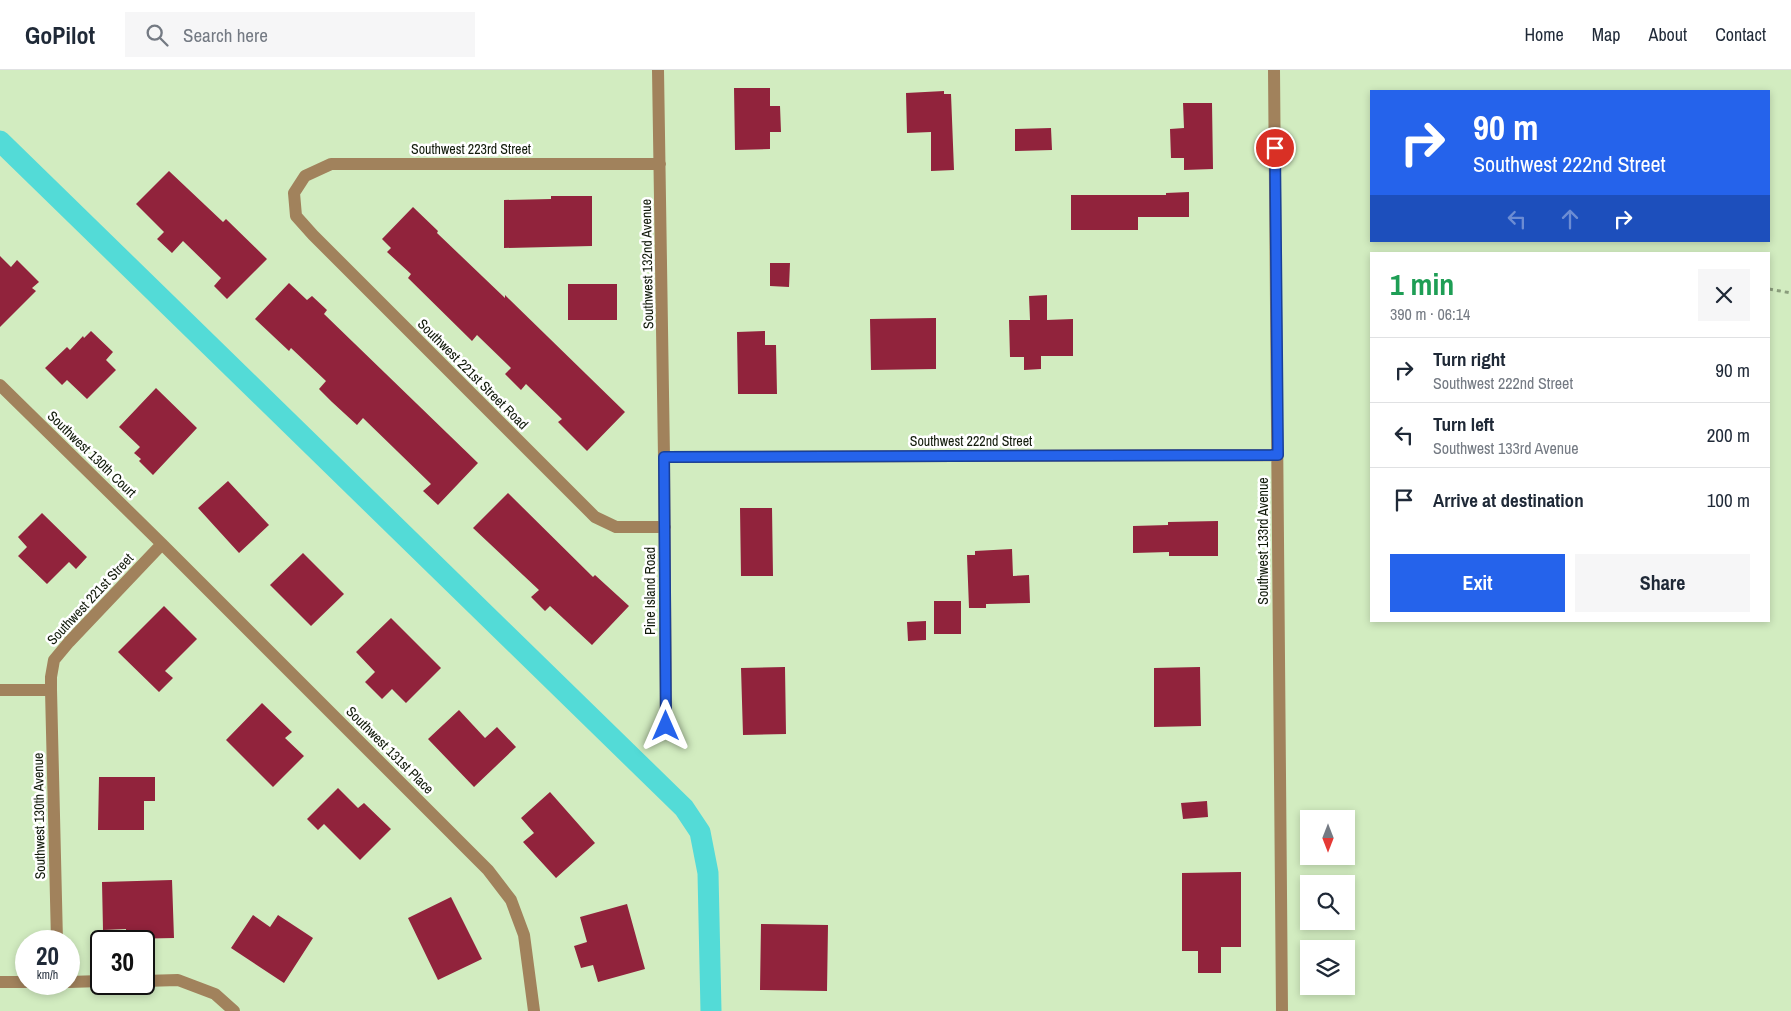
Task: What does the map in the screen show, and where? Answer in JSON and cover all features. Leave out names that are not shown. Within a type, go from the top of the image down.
[{"type":"street","name":"Southwest 132nd Avenue","points":[[658,70],[664,457]]},
{"type":"street","name":"Southwest 133rd Avenue","points":[[1274,70],[1282,1011]]},
{"type":"street","name":"Southwest 223rd Street","points":[[294,193],[306,176],[331,164],[660,164]]},
{"type":"street","name":"Southwest 221st Street Road","points":[[294,193],[296,216],[313,235],[595,517],[616,527],[665,527]]},
{"type":"street","name":"Southwest 130th Court","points":[[0,385],[162,544]]},
{"type":"street","name":"Southwest 222nd Street","points":[[664,457],[1278,455]]},
{"type":"street","name":"Pine Island Road","points":[[664,457],[666,726]]},
{"type":"street","name":"Southwest 221st Street","points":[[51,690],[54,660],[162,544]]},
{"type":"street","name":"Southwest 131st Place","points":[[162,544],[488,870],[511,900],[524,935],[534,1011]]},
{"type":"street","points":[[0,690],[51,690]]},
{"type":"street","name":"Southwest 130th Avenue","points":[[51,690],[57,930]]},
{"type":"street","points":[[155,980],[178,980],[215,994],[234,1011]]},
{"type":"street","points":[[0,982],[15,982]]},
{"type":"path","points":[[1770,289],[1791,293]]},
{"type":"building","points":[[734,88],[770,88],[770,106],[780,106],[781,132],[770,132],[770,149],[735,150]]},
{"type":"building","points":[[944,91],[944,94],[951,94],[954,170],[931,171],[931,132],[907,133],[906,93]]},
{"type":"building","points":[[1183,103],[1212,103],[1213,169],[1184,170],[1184,158],[1171,158],[1170,129],[1184,128]]},
{"type":"building","points":[[1051,128],[1052,150],[1015,151],[1015,129]]},
{"type":"building","points":[[169,171],[223,222],[226,219],[267,259],[227,299],[214,286],[221,278],[183,241],[172,253],[157,239],[164,232],[136,204]]},
{"type":"building","points":[[1189,192],[1189,217],[1138,217],[1138,230],[1071,230],[1071,195],[1166,195],[1166,193]]},
{"type":"building","points":[[551,196],[592,196],[592,246],[504,248],[504,200],[551,199]]},
{"type":"building","points":[[413,207],[438,231],[437,233],[505,298],[505,295],[625,412],[587,451],[558,422],[562,419],[526,384],[521,390],[505,374],[511,368],[477,335],[472,341],[408,278],[411,274],[387,252],[391,248],[382,239]]},
{"type":"building","points":[[0,256],[11,267],[17,260],[39,282],[32,288],[36,291],[0,327]]},
{"type":"building","points":[[770,263],[790,263],[789,287],[770,286]]},
{"type":"building","points":[[289,283],[307,300],[312,296],[327,310],[324,314],[478,463],[438,505],[423,491],[431,484],[363,418],[357,425],[332,402],[319,389],[326,381],[291,348],[289,351],[255,319]]},
{"type":"building","points":[[568,284],[617,284],[617,320],[568,320]]},
{"type":"building","points":[[1047,295],[1047,320],[1073,319],[1073,356],[1041,356],[1041,369],[1024,370],[1024,357],[1010,357],[1009,320],[1030,320],[1029,296]]},
{"type":"building","points":[[936,318],[936,369],[871,370],[870,319]]},
{"type":"building","points":[[91,331],[113,352],[106,360],[116,370],[87,399],[67,380],[62,385],[45,368],[67,347],[70,350],[83,336],[84,338]]},
{"type":"building","points":[[765,331],[765,345],[776,345],[777,394],[738,394],[737,332]]},
{"type":"building","points":[[156,388],[197,428],[153,475],[134,453],[140,447],[119,427]]},
{"type":"building","points":[[228,481],[269,525],[239,553],[198,508]]},
{"type":"building","points":[[508,493],[593,577],[595,575],[629,606],[592,645],[550,606],[545,611],[531,597],[539,590],[473,528]]},
{"type":"building","points":[[740,508],[772,508],[773,576],[741,576]]},
{"type":"building","points":[[42,513],[87,557],[76,569],[69,562],[47,584],[18,556],[27,547],[18,537]]},
{"type":"building","points":[[1218,521],[1218,556],[1169,556],[1169,552],[1133,553],[1133,526],[1168,525],[1168,522]]},
{"type":"building","points":[[1012,549],[1013,576],[1029,575],[1030,603],[986,604],[986,608],[969,608],[967,555],[975,555],[975,551]]},
{"type":"building","points":[[303,553],[344,594],[311,626],[270,585]]},
{"type":"building","points":[[934,601],[961,601],[961,634],[934,634]]},
{"type":"building","points":[[164,606],[197,639],[165,671],[173,678],[159,692],[118,652]]},
{"type":"building","points":[[391,618],[441,668],[406,703],[392,689],[382,699],[365,682],[375,672],[356,652]]},
{"type":"building","points":[[926,621],[926,640],[908,641],[907,622]]},
{"type":"building","points":[[785,667],[786,734],[743,735],[741,668]]},
{"type":"building","points":[[1200,667],[1201,726],[1154,727],[1154,668]]},
{"type":"building","points":[[262,703],[292,732],[285,738],[304,756],[273,787],[226,740]]},
{"type":"building","points":[[459,710],[485,738],[497,727],[516,747],[474,787],[428,739]]},
{"type":"building","points":[[99,777],[155,777],[155,801],[144,801],[144,830],[98,830]]},
{"type":"building","points":[[338,788],[358,808],[364,803],[391,829],[360,860],[324,824],[318,830],[307,819]]},
{"type":"building","points":[[550,792],[595,843],[556,878],[523,842],[534,833],[521,818]]},
{"type":"building","points":[[1207,801],[1208,817],[1183,819],[1181,803]]},
{"type":"building","points":[[1241,872],[1241,947],[1221,947],[1221,973],[1198,973],[1198,951],[1182,951],[1182,873]]},
{"type":"building","points":[[172,880],[174,938],[155,938],[155,930],[103,930],[102,882]]},
{"type":"building","points":[[451,897],[482,959],[438,980],[408,918]]},
{"type":"building","points":[[627,904],[645,969],[598,982],[593,965],[581,968],[574,946],[587,942],[580,917]]},
{"type":"building","points":[[253,915],[270,927],[278,915],[313,938],[284,983],[231,948]]},
{"type":"building","points":[[761,924],[828,925],[827,991],[760,990]]},
{"type":"waterway","points":[[0,141],[684,808],[700,832],[708,873],[711,1011]]},
{"type":"route","points":[[666,726],[664,457],[1278,455],[1275,148]]}]
